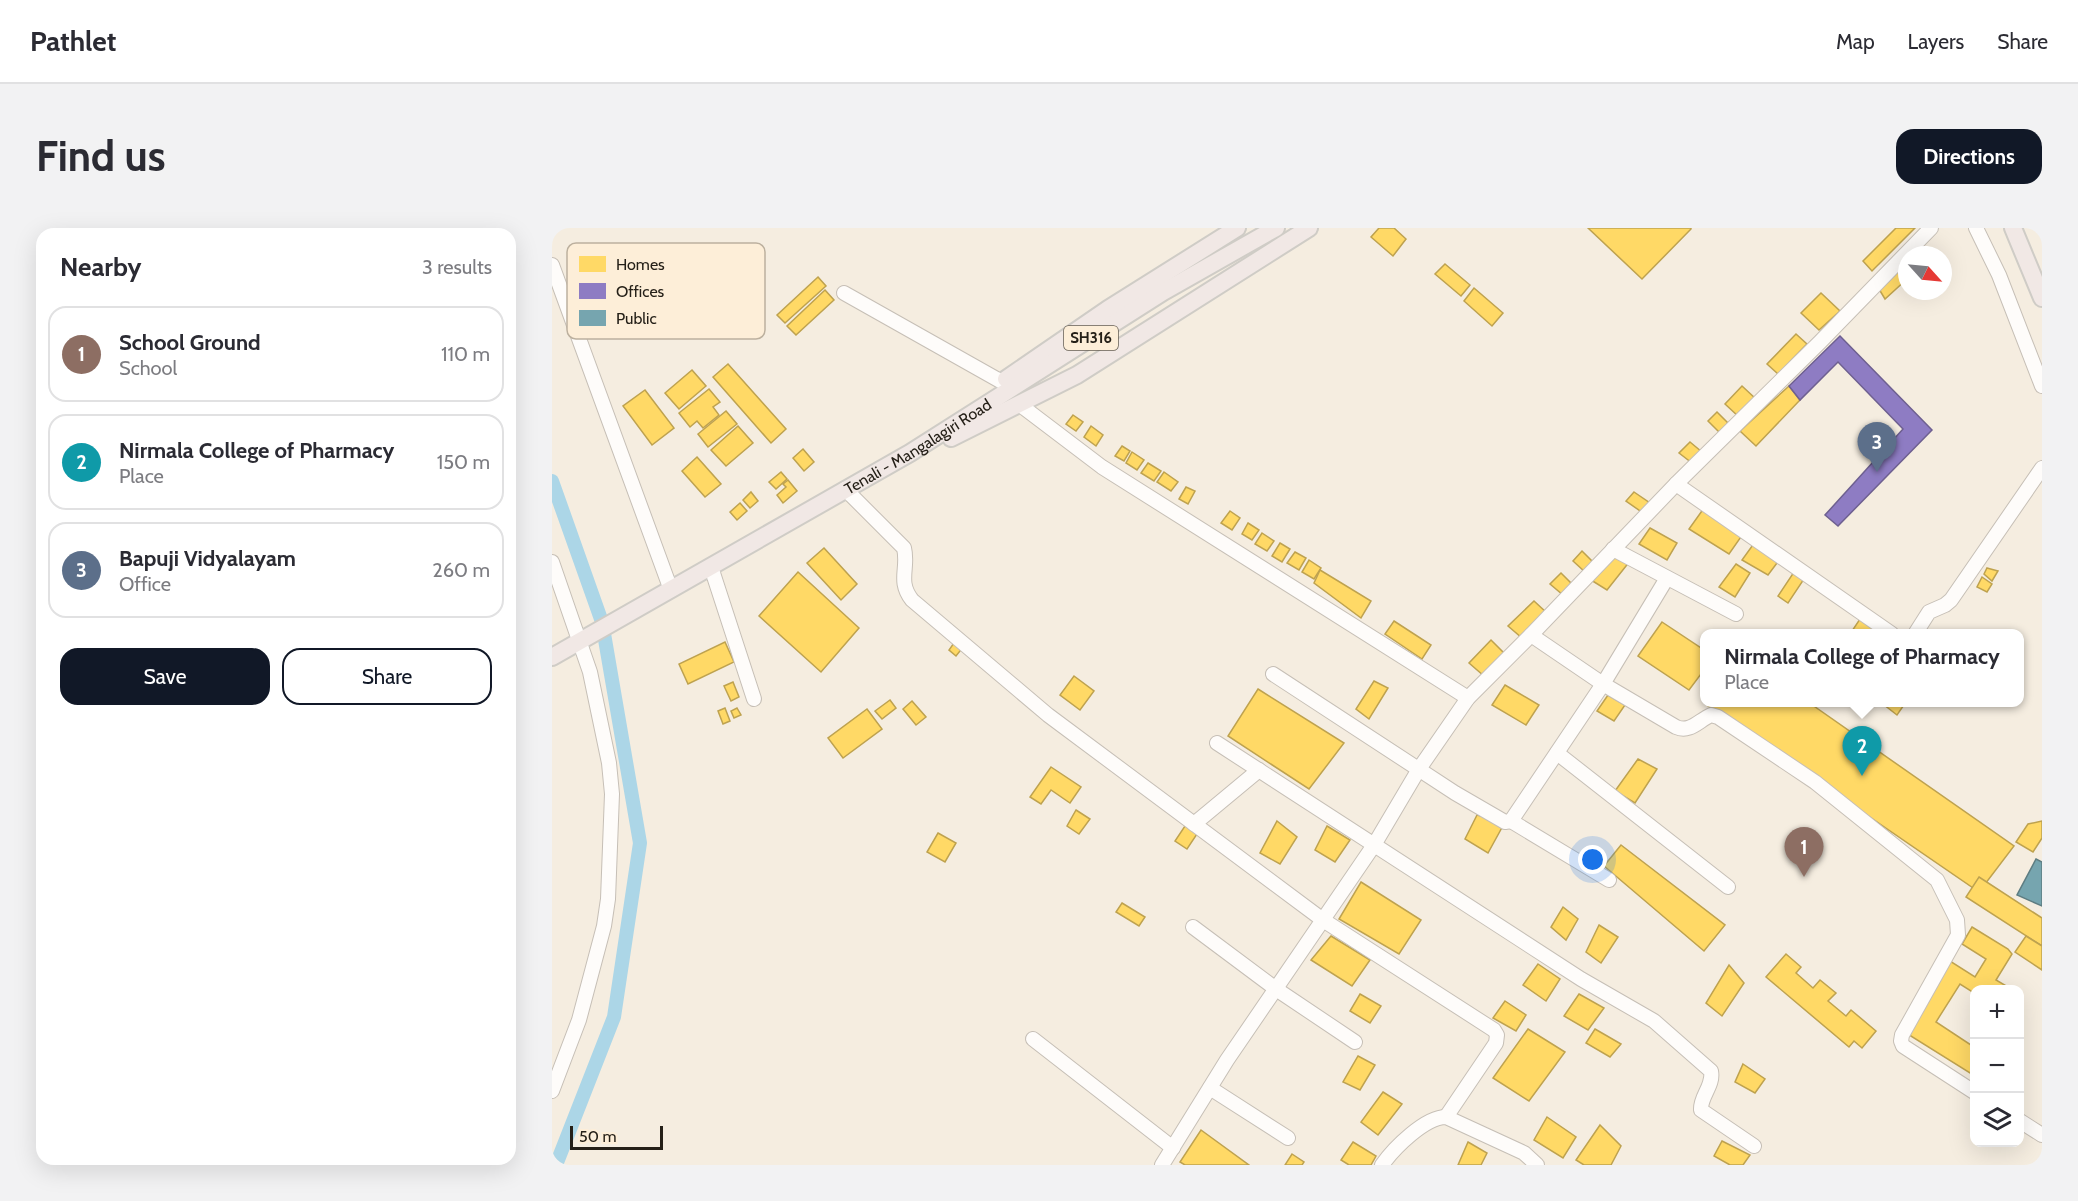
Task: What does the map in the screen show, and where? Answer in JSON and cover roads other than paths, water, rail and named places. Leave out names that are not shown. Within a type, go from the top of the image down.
[{"type":"main road","points":[[882,468],[1108,309],[1237,228]]},
{"type":"main road","name":"Tenali - Mangalagiri Road","points":[[552,657],[910,453],[1163,292],[1276,228]]},
{"type":"main road","points":[[882,468],[933,447],[1077,375],[1309,228]]},
{"type":"main road","points":[[2013,228],[2042,298]]},
{"type":"street","points":[[1162,1165],[1276,988],[1374,845],[1419,769],[1468,698],[1676,484],[1820,342],[1931,228]]},
{"type":"street","points":[[1976,228],[1999,274],[2042,386]]},
{"type":"street","points":[[552,265],[567,305]]},
{"type":"street","points":[[844,293],[1002,382]]},
{"type":"street","points":[[580,339],[671,590]]},
{"type":"street","points":[[1019,404],[1102,466],[1468,698]]},
{"type":"street","points":[[1918,629],[1929,612],[1951,600],[2042,468]]},
{"type":"street","points":[[1676,484],[1886,629]]},
{"type":"street","points":[[845,489],[904,548],[906,556],[903,580],[906,593],[912,600],[1048,715],[1323,920],[1494,1030],[1497,1035],[1496,1042],[1446,1117]]},
{"type":"street","points":[[1613,549],[1736,614]]},
{"type":"street","points":[[552,562],[582,640],[611,776],[612,794],[608,899],[604,926],[579,1020],[552,1091]]},
{"type":"street","points":[[711,567],[754,699]]},
{"type":"street","points":[[1511,821],[1603,684],[1667,578]]},
{"type":"street","points":[[1531,635],[1603,684],[1683,730],[1691,728],[1711,715],[1718,717],[1815,782],[1937,880],[1957,920],[1958,935],[1902,1035],[1901,1041],[1903,1046],[1970,1089]]},
{"type":"street","points":[[1273,674],[1505,822],[1511,821],[1609,880]]},
{"type":"street","points":[[1217,743],[1581,979],[1654,1021],[1711,1071],[1712,1078],[1701,1110],[1754,1146]]},
{"type":"street","points":[[1557,753],[1728,887]]},
{"type":"street","points":[[1194,824],[1259,770]]},
{"type":"street","points":[[1192,927],[1355,1042]]},
{"type":"street","points":[[1033,1040],[1173,1148]]},
{"type":"street","points":[[1210,1088],[1288,1138]]},
{"type":"street","points":[[1382,1165],[1392,1152],[1430,1120],[1446,1117],[1524,1153],[1537,1165]]},
{"type":"street","points":[[2024,1124],[2042,1135]]},
{"type":"waterway","points":[[552,481],[602,622],[640,843],[614,1017],[556,1165]]},
{"type":"place","name":"Bapuji Vidyalayam","points":[[1877,472]]},
{"type":"place","name":"Nirmala College of Pharmacy","points":[[1862,776]]},
{"type":"place","name":"School Ground","points":[[1804,877]]}]
